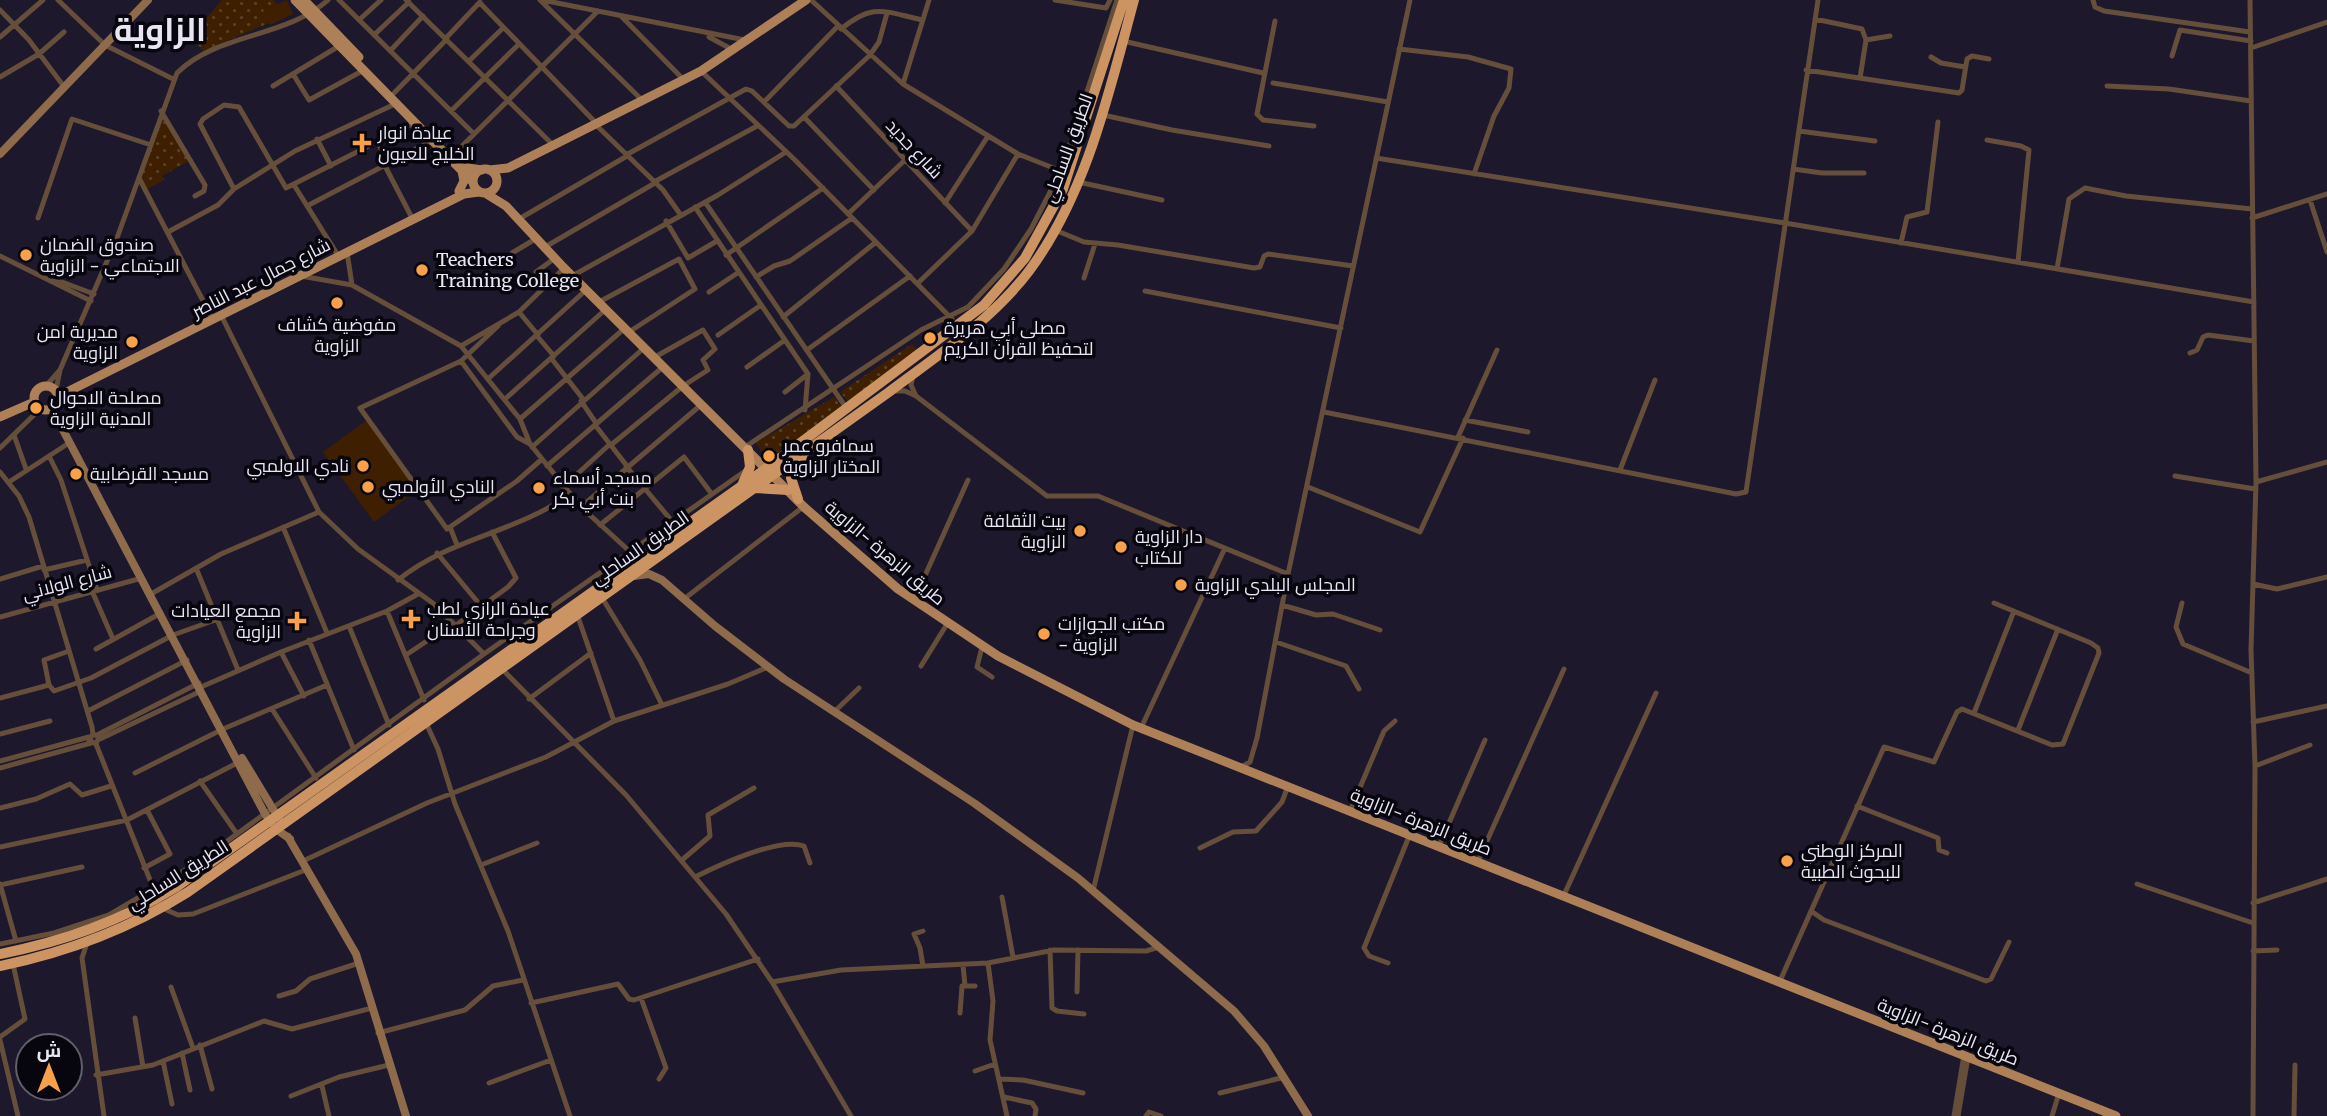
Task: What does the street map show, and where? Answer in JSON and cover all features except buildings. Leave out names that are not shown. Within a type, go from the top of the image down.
[{"type":"highway","name":"الطريق الساحلي","points":[[0,966],[88,943],[162,908],[274,819],[426,723],[753,489],[846,409],[959,327],[1011,276],[1054,208],[1091,109],[1124,0]]},
{"type":"highway","name":"الطريق الساحلي","points":[[0,954],[59,941],[126,916],[178,886],[274,819],[634,554],[741,485],[809,449],[889,392],[987,316],[1010,293],[1055,230],[1078,182],[1134,0]]},
{"type":"highway","points":[[741,485],[750,467],[746,449]]},
{"type":"highway","points":[[801,503],[792,474],[809,449]]},
{"type":"highway","points":[[753,489],[771,487],[788,490]]},
{"type":"main road","points":[[0,154],[142,0]]},
{"type":"main road","points":[[0,147],[148,0]]},
{"type":"main road","points":[[295,0],[313,8],[339,46],[478,187],[506,206]]},
{"type":"main road","points":[[304,0],[464,166],[485,170],[497,182],[506,206]]},
{"type":"main road","points":[[478,187],[476,173],[508,168],[701,71],[806,0]]},
{"type":"main road","points":[[478,187],[493,190],[508,168]]},
{"type":"main road","points":[[459,191],[464,181],[462,171]]},
{"type":"main road","name":"شارع جمال عبد الناصر","points":[[341,254],[459,191],[478,187]]},
{"type":"main road","name":"شارع جمال عبد الناصر","points":[[57,392],[478,187]]},
{"type":"main road","name":"طريق الزهرة -الزاوية","points":[[506,206],[564,268],[801,503],[911,599],[982,647],[1092,707],[1137,727],[2116,1116]]},
{"type":"main road","points":[[37,405],[36,391],[46,386],[57,392],[52,409],[69,443],[223,729],[274,819],[308,869],[359,963],[406,1116]]},
{"type":"main road","points":[[0,417],[37,405],[52,409]]},
{"type":"main road","points":[[658,556],[656,566],[662,580]]},
{"type":"main road","points":[[628,578],[646,574],[662,580],[768,667],[999,820],[1093,891],[1234,1011],[1260,1040],[1308,1116]]},
{"type":"street","points":[[0,37],[43,0]]},
{"type":"street","points":[[58,0],[103,43],[173,79]]},
{"type":"street","points":[[57,392],[60,370],[94,294],[139,178],[173,79],[194,59],[328,0]]},
{"type":"street","points":[[339,0],[474,134]]},
{"type":"street","points":[[359,20],[381,0]]},
{"type":"street","points":[[541,0],[747,41]]},
{"type":"street","points":[[541,0],[642,100]]},
{"type":"street","points":[[811,0],[903,84],[1018,154],[1060,171]]},
{"type":"street","points":[[903,84],[929,0]]},
{"type":"street","points":[[1055,0],[1102,8],[1108,7],[1110,0]]},
{"type":"street","points":[[746,449],[921,330],[950,317],[975,301],[1004,270],[1031,229],[1060,171],[1117,0]]},
{"type":"street","points":[[1241,767],[1250,762],[1254,751],[1288,574],[1410,0]]},
{"type":"street","points":[[1324,411],[1743,494],[1747,490],[1818,0]]},
{"type":"street","points":[[2093,0],[2095,7],[2104,11],[2250,32]]},
{"type":"street","points":[[374,35],[407,1],[470,60],[553,145]]},
{"type":"street","points":[[394,93],[481,1],[503,28],[654,183],[680,214]]},
{"type":"street","points":[[2252,1],[2250,32],[2255,486],[2252,673],[2255,766],[2253,1116]]},
{"type":"street","points":[[0,10],[16,25],[62,85]]},
{"type":"street","points":[[453,155],[598,11]]},
{"type":"street","points":[[764,102],[840,27],[862,12],[887,13],[923,20]]},
{"type":"street","points":[[519,219],[727,98],[748,89],[790,127],[870,55],[881,38],[887,13]]},
{"type":"street","points":[[390,51],[423,16]]},
{"type":"street","points":[[621,16],[683,79]]},
{"type":"street","points":[[1815,19],[1856,25],[1862,29],[1866,40],[1860,78]]},
{"type":"street","points":[[1275,21],[1257,109],[1260,119],[1314,126]]},
{"type":"street","points":[[2172,57],[2180,30],[2251,44],[2327,22]]},
{"type":"street","points":[[470,60],[503,28]]},
{"type":"street","points":[[0,77],[39,54],[64,32]]},
{"type":"street","points":[[703,33],[733,50]]},
{"type":"street","points":[[1866,40],[1891,36]]},
{"type":"street","points":[[1122,40],[1263,73]]},
{"type":"street","points":[[451,111],[519,44]]},
{"type":"street","points":[[273,86],[339,46]]},
{"type":"street","points":[[1399,49],[1468,57],[1511,69],[1508,92],[1494,116],[1475,174]]},
{"type":"street","points":[[1931,57],[1941,63],[1965,68]]},
{"type":"street","points":[[1806,70],[1959,93],[1969,57],[1989,59]]},
{"type":"street","points":[[293,74],[309,100],[364,70]]},
{"type":"street","points":[[701,71],[786,152],[959,327]]},
{"type":"street","points":[[1273,83],[1388,102]]},
{"type":"street","name":"شارع جديد","points":[[836,86],[972,231]]},
{"type":"street","points":[[2108,86],[2169,89],[2251,100]]},
{"type":"street","points":[[167,232],[218,205],[234,190],[317,139],[396,103]]},
{"type":"street","points":[[234,190],[200,126],[201,121],[224,105],[239,107],[284,187],[294,185],[415,122]]},
{"type":"street","points":[[161,111],[205,185],[204,191],[195,196]]},
{"type":"street","points":[[1101,114],[1172,130],[1269,146]]},
{"type":"street","points":[[804,117],[874,190]]},
{"type":"street","points":[[38,218],[73,119],[151,145]]},
{"type":"street","points":[[1901,243],[1907,216],[1927,212],[1938,122]]},
{"type":"street","points":[[545,247],[757,126]]},
{"type":"street","points":[[1799,131],[1875,141]]},
{"type":"street","points":[[945,202],[988,136]]},
{"type":"street","points":[[317,139],[331,166]]},
{"type":"street","points":[[307,206],[433,140]]},
{"type":"street","points":[[1987,140],[2026,147],[2029,150],[2018,262]]},
{"type":"street","points":[[378,143],[411,216]]},
{"type":"street","points":[[572,276],[666,221],[705,202],[786,152]]},
{"type":"street","points":[[918,283],[972,231],[1018,154]]},
{"type":"street","points":[[1376,158],[2254,302]]},
{"type":"street","points":[[756,277],[774,265],[790,261],[850,216],[905,160]]},
{"type":"street","points":[[1793,169],[1822,173],[1864,173]]},
{"type":"street","points":[[139,178],[167,232],[217,315],[319,512],[398,580],[434,604],[484,654]]},
{"type":"street","points":[[1078,182],[1162,200]]},
{"type":"street","points":[[294,185],[341,254],[352,285]]},
{"type":"street","points":[[726,255],[822,188]]},
{"type":"street","points":[[2057,269],[2069,199],[2085,188],[2119,195],[2252,209]]},
{"type":"street","points":[[2252,218],[2327,194]]},
{"type":"street","points":[[2310,200],[2327,251]]},
{"type":"street","points":[[705,202],[846,409]]},
{"type":"street","points":[[695,207],[808,374],[805,410]]},
{"type":"street","points":[[666,221],[688,258],[717,241]]},
{"type":"street","points":[[1055,230],[1095,244],[1129,246],[1254,268],[1260,267],[1264,256],[1268,254],[1353,266]]},
{"type":"street","points":[[512,253],[537,238]]},
{"type":"street","points":[[783,317],[876,242]]},
{"type":"street","points":[[1084,278],[1095,244]]},
{"type":"street","points":[[0,256],[91,301]]},
{"type":"street","points":[[544,288],[536,272],[555,258]]},
{"type":"street","points":[[505,399],[552,357],[602,306],[679,259],[695,289],[627,330],[566,377],[520,419]]},
{"type":"street","points":[[461,346],[519,312],[564,268]]},
{"type":"street","points":[[709,292],[739,272]]},
{"type":"street","points":[[298,275],[352,285],[461,346],[520,419],[531,445],[563,486],[581,507],[634,554]]},
{"type":"street","points":[[807,350],[910,276]]},
{"type":"street","points":[[51,279],[94,294]]},
{"type":"street","points":[[489,378],[586,290]]},
{"type":"street","points":[[1145,291],[1341,328]]},
{"type":"street","points":[[718,335],[761,305]]},
{"type":"street","points":[[519,312],[582,400],[610,445],[671,520]]},
{"type":"street","points":[[498,326],[461,361],[360,408],[446,528],[517,481],[542,459]]},
{"type":"street","points":[[563,486],[683,386],[708,370],[704,360],[715,349],[704,331],[655,357]]},
{"type":"street","points":[[2190,353],[2197,350],[2203,337],[2208,335],[2254,341]]},
{"type":"street","points":[[747,367],[785,340]]},
{"type":"street","points":[[531,445],[645,347]]},
{"type":"street","points":[[1308,487],[1420,532],[1461,438],[1465,420],[1497,350]]},
{"type":"street","points":[[461,361],[517,437],[531,445]]},
{"type":"street","points":[[547,466],[664,366]]},
{"type":"street","points":[[46,386],[60,370]]},
{"type":"street","points":[[785,392],[808,374]]},
{"type":"street","points":[[913,374],[912,384],[916,396]]},
{"type":"street","points":[[1620,470],[1655,380]]},
{"type":"street","points":[[889,392],[905,391],[916,396],[1046,496],[1098,496],[1288,574]]},
{"type":"street","points":[[581,507],[702,404]]},
{"type":"street","points":[[0,448],[14,435],[37,405]]},
{"type":"street","points":[[1465,420],[1528,432]]},
{"type":"street","points":[[14,435],[26,469]]},
{"type":"street","points":[[9,482],[69,443]]},
{"type":"street","points":[[49,456],[61,480],[87,560],[94,591],[113,639]]},
{"type":"street","points":[[600,525],[643,487],[686,457],[711,492]]},
{"type":"street","points":[[2175,476],[2255,486],[2327,461]]},
{"type":"street","points":[[0,944],[82,925],[154,890],[237,834],[274,819],[316,778],[484,654],[634,554],[671,520],[750,467]]},
{"type":"street","points":[[0,472],[24,505],[80,683],[94,739],[154,890]]},
{"type":"street","points":[[911,599],[929,568],[968,480]]},
{"type":"street","points":[[398,580],[437,552],[492,532],[570,494]]},
{"type":"street","points":[[684,599],[801,503]]},
{"type":"street","points":[[151,594],[196,568],[319,512]]},
{"type":"street","points":[[283,527],[327,633]]},
{"type":"street","points":[[450,527],[457,545]]},
{"type":"street","points":[[406,655],[481,606],[516,578],[492,532]]},
{"type":"street","points":[[1093,891],[1137,727],[1226,548]]},
{"type":"street","points":[[437,552],[481,606]]},
{"type":"street","points":[[0,579],[87,560]]},
{"type":"street","points":[[196,568],[238,670]]},
{"type":"street","points":[[2253,584],[2277,589],[2327,577]]},
{"type":"street","name":"شارع الولاني","points":[[0,617],[142,578]]},
{"type":"street","points":[[0,768],[94,739],[238,670],[387,611],[418,594]]},
{"type":"street","points":[[601,596],[640,660],[662,705]]},
{"type":"street","points":[[1780,981],[1884,747],[1934,762],[1957,712],[1962,709],[2052,744],[2063,744],[2089,679],[2098,648],[1994,603]]},
{"type":"street","points":[[2182,603],[2176,627],[2183,644],[2252,673]]},
{"type":"street","points":[[1282,605],[1316,615],[1333,614],[1380,630]]},
{"type":"street","points":[[387,611],[424,700]]},
{"type":"street","points":[[1974,713],[2014,611]]},
{"type":"street","points":[[96,649],[161,613]]},
{"type":"street","points":[[577,614],[614,721]]},
{"type":"street","points":[[69,651],[44,660],[49,685],[57,691],[80,683],[173,635],[218,619]]},
{"type":"street","points":[[921,666],[947,624]]},
{"type":"street","points":[[349,626],[389,725]]},
{"type":"street","points":[[2018,730],[2057,629]]},
{"type":"street","points":[[309,640],[354,750]]},
{"type":"street","points":[[1276,642],[1346,666],[1359,689]]},
{"type":"street","points":[[982,647],[977,667],[992,677]]},
{"type":"street","points":[[281,652],[304,695]]},
{"type":"street","points":[[529,699],[591,653]]},
{"type":"street","points":[[88,711],[187,660]]},
{"type":"street","points":[[303,861],[452,794],[546,757],[614,721],[741,679],[768,667]]},
{"type":"street","points":[[501,668],[626,795],[682,860],[758,959],[851,1116]]},
{"type":"street","points":[[1478,861],[1564,669]]},
{"type":"street","points":[[0,698],[49,685]]},
{"type":"street","points":[[135,773],[223,729],[327,685]]},
{"type":"street","points":[[834,712],[859,688]]},
{"type":"street","points":[[1564,895],[1656,693]]},
{"type":"street","points":[[2253,722],[2327,706]]},
{"type":"street","points":[[272,709],[316,778]]},
{"type":"street","points":[[0,734],[50,721]]},
{"type":"street","points":[[1350,811],[1384,731],[1395,721]]},
{"type":"street","points":[[426,723],[481,865],[570,1116]]},
{"type":"street","points":[[0,761],[94,739]]},
{"type":"street","points":[[1439,846],[1485,740]]},
{"type":"street","points":[[2255,766],[2310,745]]},
{"type":"street","points":[[0,847],[127,820],[240,759]]},
{"type":"street","points":[[200,781],[237,834]]},
{"type":"street","points":[[0,808],[36,799],[70,784],[82,795],[111,786]]},
{"type":"street","points":[[1200,848],[1233,832],[1256,831],[1282,802],[1288,786]]},
{"type":"street","points":[[682,860],[710,836],[708,815],[754,788]]},
{"type":"street","points":[[1857,806],[1938,838],[1939,850],[1947,853]]},
{"type":"street","points":[[144,868],[170,854],[147,810]]},
{"type":"street","points":[[1388,963],[1369,956],[1364,948],[1410,834]]},
{"type":"street","points":[[481,865],[537,843]]},
{"type":"street","points":[[695,877],[737,857],[794,844],[804,846],[810,863]]},
{"type":"street","points":[[16,941],[0,883],[82,867]]},
{"type":"street","points":[[162,908],[178,915],[193,914],[308,869]]},
{"type":"street","points":[[2253,902],[2327,879]]},
{"type":"street","points":[[2137,884],[2253,923]]},
{"type":"street","points":[[1002,897],[1013,957]]},
{"type":"street","points":[[1811,911],[1824,920],[1986,981],[1992,979],[2008,942]]},
{"type":"street","points":[[923,931],[914,934],[923,966]]},
{"type":"street","points":[[88,943],[82,958],[96,1075],[104,1116]]},
{"type":"street","points":[[772,982],[841,970],[963,965],[1050,950],[1146,951],[1159,947]]},
{"type":"street","points":[[74,948],[82,958]]},
{"type":"street","points":[[1050,950],[1052,1008],[1084,1014]]},
{"type":"street","points":[[1077,992],[1078,950]]},
{"type":"street","points":[[2253,951],[2277,950]]},
{"type":"street","points":[[531,1003],[614,984],[622,986],[631,1000],[758,959]]},
{"type":"street","points":[[988,962],[993,1001],[990,1040],[1007,1116]]},
{"type":"street","points":[[13,963],[25,1019],[0,1039],[18,1116]]},
{"type":"street","points":[[279,996],[293,992],[301,984],[331,970],[359,963]]},
{"type":"street","points":[[960,1013],[962,986],[975,986],[965,986],[963,965]]},
{"type":"street","points":[[379,1032],[465,1010],[493,986],[523,980]]},
{"type":"street","points":[[171,987],[193,1048]]},
{"type":"street","points":[[641,998],[666,1068],[659,1079]]},
{"type":"street","points":[[96,1075],[163,1061],[264,1021],[292,1029],[372,1008]]},
{"type":"street","points":[[135,1018],[144,1066]]},
{"type":"street","points":[[200,1045],[212,1089]]},
{"type":"street","points":[[182,1053],[190,1090]]},
{"type":"street","points":[[1956,1116],[1966,1056]]},
{"type":"street","points":[[489,1083],[551,1059]]},
{"type":"street","points":[[163,1061],[172,1104]]},
{"type":"street","points":[[975,1071],[995,1064]]},
{"type":"street","points":[[291,1096],[322,1086],[339,1077],[389,1065]]},
{"type":"street","points":[[2294,1116],[2295,1065]]},
{"type":"street","points":[[1220,1093],[1284,1077]]},
{"type":"street","points":[[1000,1079],[1023,1080],[1083,1093]]},
{"type":"street","points":[[322,1086],[329,1116]]},
{"type":"street","points":[[2052,1116],[2059,1093]]},
{"type":"street","points":[[1004,1097],[1032,1103],[1036,1108],[1035,1116]]},
{"type":"street","points":[[1146,1116],[1148,1112],[1161,1116]]},
{"type":"shaded area","points":[[222,0],[273,0],[277,4],[264,11],[269,23],[203,51],[191,36]]},
{"type":"shaded area","points":[[287,0],[293,14],[270,25],[263,10]]},
{"type":"shaded area","points":[[161,111],[192,159],[162,176],[164,180],[147,189],[140,178]]},
{"type":"shaded area","points":[[912,344],[920,353],[848,401],[840,392]]},
{"type":"shaded area","points":[[834,397],[841,406],[772,460],[767,460],[756,443]]},
{"type":"shaded area","points":[[367,420],[418,490],[374,522],[323,452]]},
{"type":"place","name":"عيادة انوار الخليج للعيون","points":[[362,143]]},
{"type":"place","name":"صندوق الضمان الاجتماعي - الزاوية","points":[[26,255]]},
{"type":"place","name":"Teachers Training College","points":[[422,270]]},
{"type":"place","name":"مفوضية كشاف الزاوية","points":[[337,303]]},
{"type":"place","name":"مصلى أبي هريرة لتحفيظ القرآن الكريم","points":[[930,338]]},
{"type":"place","name":"مديرية امن الزاوية","points":[[132,342]]},
{"type":"place","name":"مصلحة الاحوال المدنية الزاوية","points":[[36,408]]},
{"type":"place","name":"سمافرو عمر المختار الزاوية","points":[[769,456]]},
{"type":"place","name":"نادي الاولمبي","points":[[363,466]]},
{"type":"place","name":"مسجد القرضابية","points":[[76,474]]},
{"type":"place","name":"النادي الأولمبي","points":[[368,487]]},
{"type":"place","name":"مسجد أسماء بنت أبي بكر","points":[[539,488]]},
{"type":"place","name":"بيت الثقافة الزاوية","points":[[1080,531]]},
{"type":"place","name":"دار الزاوية للكتاب","points":[[1121,547]]},
{"type":"place","name":"المجلس البلدي الزاوية","points":[[1181,585]]},
{"type":"place","name":"عيادة الرازي لطب وجراحة الأسنان","points":[[411,619]]},
{"type":"place","name":"مجمع العيادات الزاوية","points":[[297,621]]},
{"type":"place","name":"مكتب الجوازات - الزاوية","points":[[1044,634]]},
{"type":"place","name":"المركز الوطني للبحوث الطبية","points":[[1787,861]]},
{"type":"district","name":"الزاوية","points":[[160,30]]}]
